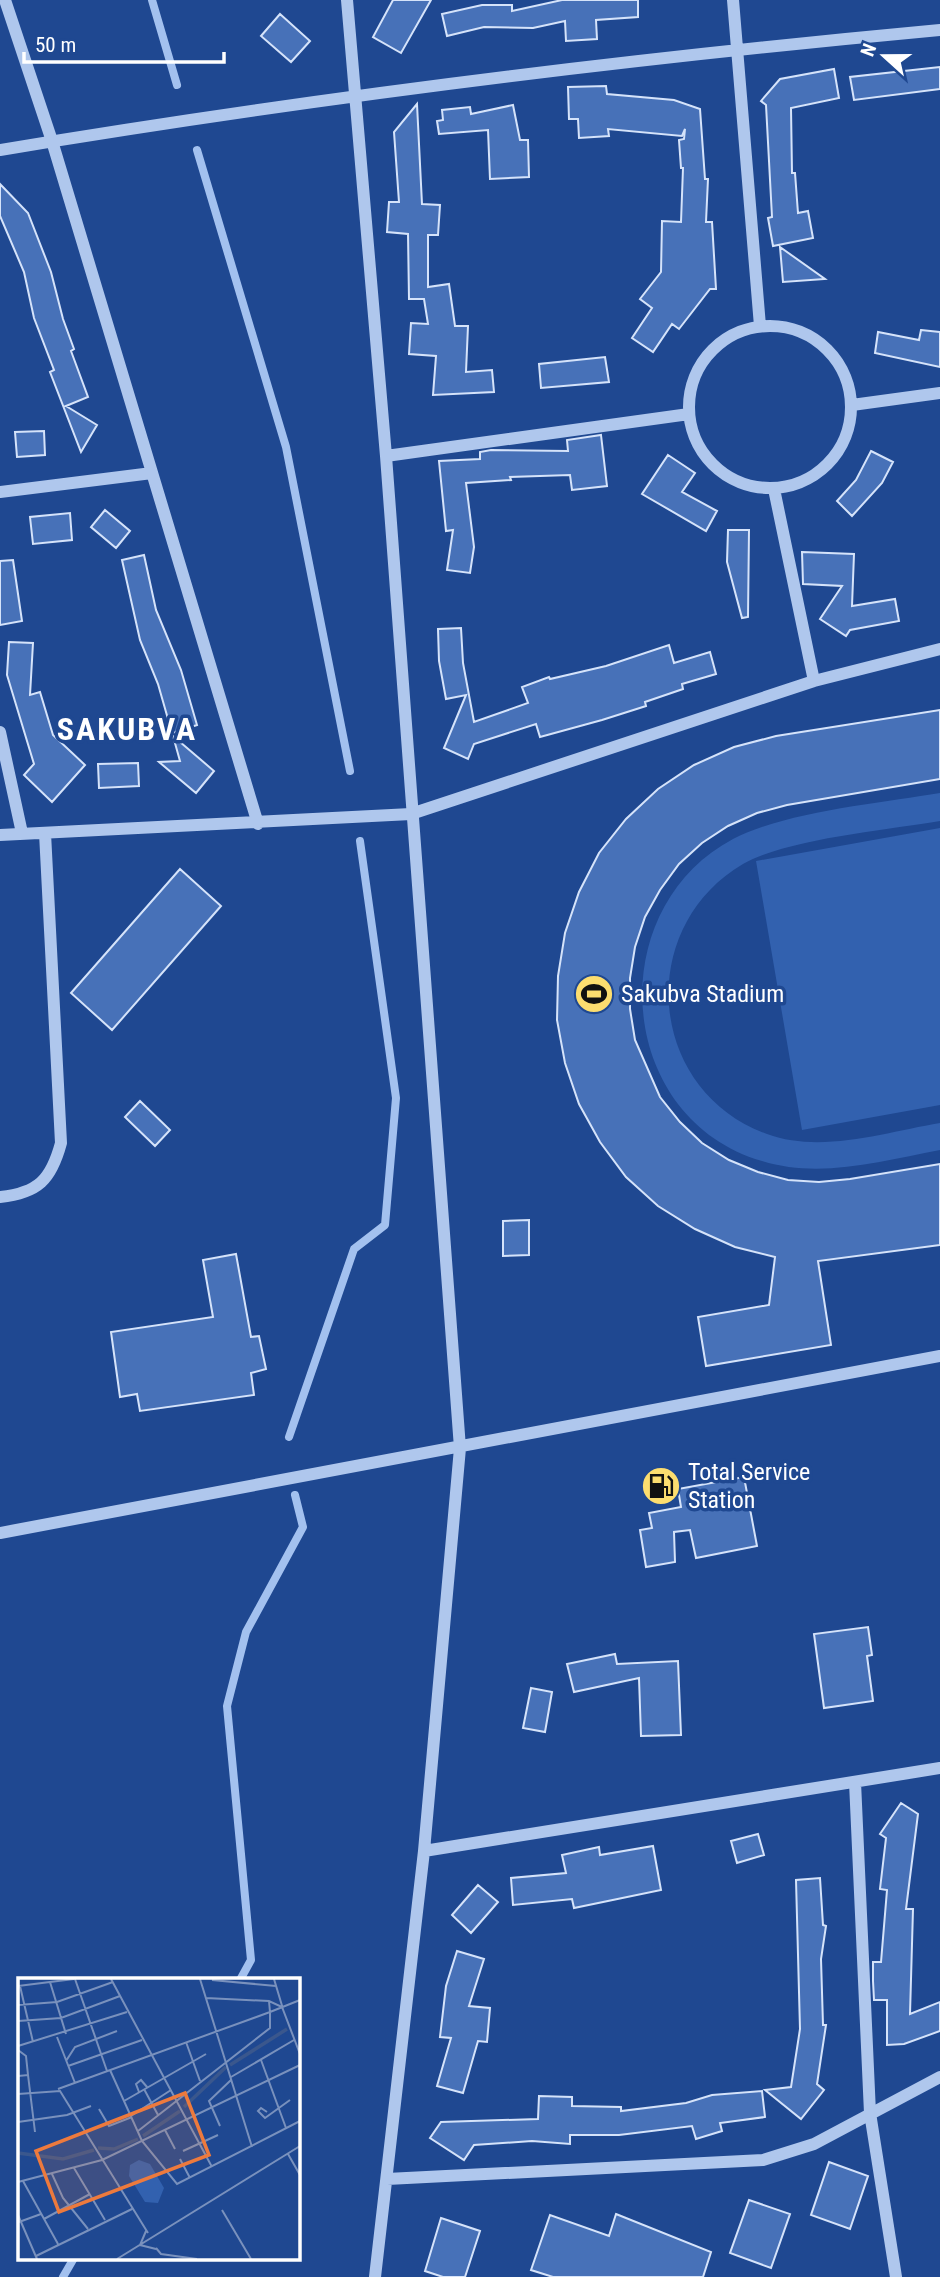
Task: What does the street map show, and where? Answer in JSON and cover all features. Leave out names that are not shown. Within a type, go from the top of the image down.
[{"type":"street","points":[[5,0],[52,141],[258,824]]},
{"type":"street","points":[[346,0],[386,456],[460,1448],[424,1851],[375,2277]]},
{"type":"street","points":[[733,0],[760,326]]},
{"type":"street","points":[[0,150],[355,96],[737,49],[940,30]]},
{"type":"street","points":[[760,326],[788,327],[813,337],[833,355],[847,379],[852,405],[848,430],[837,453],[820,471],[799,484],[774,489],[750,487],[726,476],[707,460],[694,438],[689,414],[691,389],[700,366],[716,346],[737,332],[760,326]]},
{"type":"street","points":[[852,405],[940,393]]},
{"type":"street","points":[[386,456],[689,414]]},
{"type":"street","points":[[0,492],[152,473]]},
{"type":"street","points":[[774,489],[814,681]]},
{"type":"street","points":[[0,835],[258,824],[411,814],[814,681],[940,649]]},
{"type":"street","points":[[0,732],[22,833]]},
{"type":"street","points":[[0,1197],[24,1195],[38,1186],[55,1162],[61,1143],[45,833]]},
{"type":"street","points":[[0,1533],[940,1356]]},
{"type":"street","points":[[424,1851],[940,1768]]},
{"type":"street","points":[[855,1782],[870,2113],[896,2277]]},
{"type":"street","points":[[387,2179],[763,2160],[814,2144],[940,2077]]},
{"type":"shaded area","points":[[940,793],[940,821],[811,842],[762,855],[743,864],[708,892],[684,927],[671,966],[669,1007],[678,1047],[697,1083],[727,1113],[767,1134],[809,1142],[876,1136],[940,1123],[940,1150],[851,1166],[806,1168],[762,1161],[713,1138],[677,1102],[653,1059],[643,1010],[645,960],[661,913],[690,871],[733,839],[805,815]]},
{"type":"shaded area","points":[[940,828],[940,1105],[802,1130],[756,861]]},
{"type":"building","points":[[393,0],[431,0],[401,53],[373,37]]},
{"type":"building","points":[[562,0],[638,0],[638,17],[596,20],[597,39],[566,41],[565,21],[533,28],[484,27],[447,36],[442,14],[482,5],[512,5],[512,11]]},
{"type":"building","points":[[280,14],[310,41],[291,62],[261,36]]},
{"type":"building","points":[[940,67],[940,89],[854,100],[850,77]]},
{"type":"building","points":[[834,69],[839,98],[791,108],[792,173],[795,173],[798,213],[808,211],[813,238],[773,246],[768,218],[772,217],[766,105],[761,101],[780,79]]},
{"type":"building","points":[[606,86],[607,94],[674,100],[700,109],[705,179],[708,179],[706,222],[712,222],[716,289],[710,289],[679,329],[672,324],[653,352],[632,338],[652,308],[640,299],[661,272],[662,221],[681,222],[683,168],[679,140],[684,139],[685,129],[682,136],[608,129],[609,136],[579,138],[578,119],[569,119],[568,87]]},
{"type":"building","points":[[417,104],[422,204],[440,205],[438,235],[428,235],[428,287],[449,284],[455,326],[468,326],[466,372],[492,370],[494,392],[433,395],[436,356],[409,354],[411,323],[428,324],[424,299],[409,299],[408,234],[387,232],[389,202],[399,202],[394,132]]},
{"type":"building","points":[[513,105],[520,140],[528,140],[529,177],[490,179],[488,130],[439,134],[437,121],[443,120],[442,110],[470,107],[471,114]]},
{"type":"building","points":[[0,184],[28,213],[51,272],[74,349],[71,351],[88,397],[66,406],[97,425],[81,452],[50,372],[54,370],[34,318],[24,272],[0,216]]},
{"type":"building","points":[[780,247],[825,279],[783,282]]},
{"type":"building","points":[[921,330],[940,332],[940,367],[875,353],[878,332],[919,340]]},
{"type":"building","points":[[605,357],[609,382],[541,388],[539,364]]},
{"type":"building","points":[[44,431],[45,455],[17,457],[15,432]]},
{"type":"building","points":[[601,435],[607,486],[572,490],[570,475],[510,477],[511,480],[466,483],[474,547],[470,573],[447,570],[453,530],[446,531],[439,461],[480,459],[480,452],[491,450],[568,451],[567,440]]},
{"type":"building","points":[[871,451],[893,462],[882,483],[852,516],[837,501],[856,480]]},
{"type":"building","points":[[668,455],[695,473],[682,492],[717,511],[706,531],[642,494]]},
{"type":"building","points":[[105,510],[130,531],[116,548],[91,527]]},
{"type":"building","points":[[70,513],[72,540],[33,544],[30,517]]},
{"type":"building","points":[[728,530],[749,530],[748,617],[742,618],[727,562]]},
{"type":"building","points":[[802,552],[854,554],[852,606],[895,599],[899,621],[850,630],[846,636],[820,619],[842,586],[803,584]]},
{"type":"building","points":[[144,555],[156,610],[181,670],[197,725],[172,733],[158,684],[140,640],[122,560]]},
{"type":"building","points":[[13,560],[22,621],[0,625],[0,561]]},
{"type":"building","points":[[461,628],[463,663],[474,722],[528,703],[522,687],[549,677],[550,679],[606,666],[669,645],[674,663],[710,652],[716,674],[682,684],[683,689],[645,702],[646,706],[602,720],[540,737],[536,724],[474,744],[468,759],[444,748],[466,695],[446,699],[439,661],[438,629]]},
{"type":"building","points":[[9,642],[33,643],[30,695],[40,692],[53,735],[85,765],[52,802],[24,775],[34,764],[7,675]]},
{"type":"building","name":"Sakubva Stadium","points":[[940,710],[940,779],[787,805],[757,813],[728,826],[702,843],[679,864],[645,917],[635,947],[630,978],[630,1009],[635,1040],[660,1097],[702,1143],[729,1160],[788,1180],[819,1182],[850,1179],[940,1164],[940,1245],[818,1261],[831,1345],[706,1366],[698,1317],[769,1305],[775,1257],[735,1247],[695,1229],[658,1206],[626,1177],[600,1142],[579,1104],[565,1063],[557,1020],[558,976],[565,933],[579,892],[599,853],[626,819],[658,789],[694,765],[734,747],[776,736]]},
{"type":"building","points":[[173,736],[214,771],[196,793],[159,762],[180,761]]},
{"type":"building","points":[[138,763],[139,786],[99,788],[98,764]]},
{"type":"building","points":[[180,869],[221,906],[112,1030],[71,993]]},
{"type":"building","points":[[140,1101],[170,1130],[155,1146],[125,1117]]},
{"type":"building","points":[[529,1220],[529,1255],[503,1256],[503,1221]]},
{"type":"building","points":[[236,1254],[251,1337],[259,1336],[266,1369],[251,1373],[254,1395],[140,1411],[137,1394],[120,1397],[111,1332],[213,1317],[203,1260]]},
{"type":"building","points":[[744,1477],[757,1546],[696,1558],[690,1530],[674,1532],[675,1562],[646,1567],[640,1530],[652,1528],[649,1513],[681,1507],[678,1489]]},
{"type":"building","points":[[868,1627],[872,1655],[867,1656],[873,1701],[824,1708],[814,1634]]},
{"type":"building","points":[[615,1654],[617,1664],[678,1661],[681,1735],[641,1736],[639,1678],[574,1692],[567,1664]]},
{"type":"building","points":[[531,1688],[552,1692],[545,1732],[523,1728]]},
{"type":"building","points":[[901,1803],[918,1814],[906,1909],[913,1909],[910,2014],[940,2002],[940,2031],[904,2044],[887,2045],[887,2000],[874,2000],[873,1981],[873,1962],[881,1962],[887,1890],[880,1889],[886,1838],[880,1834]]},
{"type":"building","points":[[758,1834],[764,1855],[737,1863],[731,1841]]},
{"type":"building","points":[[653,1846],[661,1890],[574,1908],[572,1899],[513,1905],[511,1878],[566,1873],[562,1855],[599,1847],[600,1855]]},
{"type":"building","points":[[820,1878],[823,1925],[826,1926],[821,1959],[823,2025],[826,2025],[817,2084],[824,2090],[801,2119],[765,2090],[791,2087],[800,2029],[796,1880]]},
{"type":"building","points":[[478,1885],[498,1902],[471,1933],[452,1915]]},
{"type":"building","points":[[457,1951],[484,1959],[469,2006],[490,2008],[487,2042],[478,2041],[463,2093],[437,2086],[451,2038],[440,2037],[446,1986]]},
{"type":"building","points":[[762,2091],[765,2117],[720,2123],[722,2131],[696,2139],[692,2126],[619,2135],[570,2135],[570,2144],[532,2141],[474,2145],[464,2160],[430,2138],[441,2122],[538,2119],[539,2096],[572,2097],[572,2106],[621,2107],[621,2111],[686,2103],[712,2095]]},
{"type":"building","points":[[829,2162],[868,2176],[850,2229],[811,2215]]},
{"type":"building","points":[[749,2200],[790,2214],[771,2268],[730,2253]]},
{"type":"building","points":[[616,2214],[711,2252],[703,2277],[553,2277],[531,2270],[550,2215],[609,2236]]},
{"type":"building","points":[[441,2218],[480,2231],[465,2277],[443,2277],[425,2271]]},
{"type":"waterway","points":[[152,0],[177,85]]},
{"type":"waterway","points":[[197,150],[286,447],[350,771]]},
{"type":"waterway","points":[[289,1437],[354,1249],[385,1225],[396,1098],[360,841]]},
{"type":"waterway","points":[[241,1978],[251,1960],[227,1706],[246,1632],[303,1527],[295,1495]]},
{"type":"waterway","points":[[63,2277],[73,2260]]},
{"type":"place","name":"Sakubva Stadium","points":[[594,994]]},
{"type":"place","name":"Total Service Station","points":[[661,1486]]},
{"type":"district","name":"SAKUBVA","points":[[127,729]]}]
